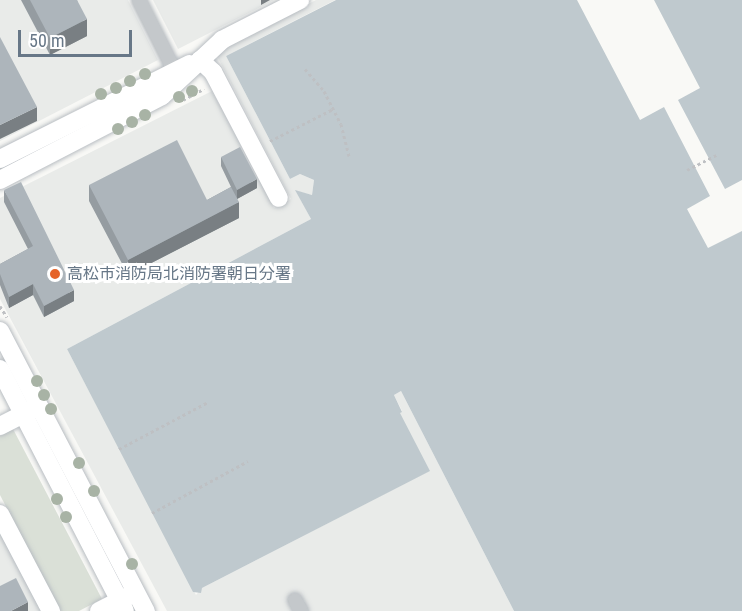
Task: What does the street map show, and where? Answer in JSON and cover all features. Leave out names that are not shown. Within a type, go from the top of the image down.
[{"type":"street","points":[[139,0],[174,70]]},
{"type":"street","points":[[0,180],[162,96],[222,40],[300,0]]},
{"type":"street","points":[[0,159],[174,70],[200,60]]},
{"type":"street","points":[[200,60],[213,72],[279,198]]},
{"type":"street","points":[[0,331],[32,410],[122,606]]},
{"type":"street","points":[[0,369],[32,410],[146,611]]},
{"type":"street","points":[[0,426],[32,410]]},
{"type":"street","points":[[0,514],[51,611]]},
{"type":"street","points":[[99,611],[122,606],[136,592]]},
{"type":"path","points":[[305,69],[324,91],[333,108],[349,156]]},
{"type":"path","points":[[270,141],[333,108]]},
{"type":"path","points":[[687,170],[716,154]]},
{"type":"path","points":[[119,449],[208,402]]},
{"type":"path","points":[[152,513],[248,461]]},
{"type":"shaded area","points":[[0,0],[128,0],[158,60],[0,141]]},
{"type":"shaded area","points":[[153,0],[274,0],[178,49]]},
{"type":"shaded area","points":[[316,0],[335,0],[226,56],[290,179],[300,174],[314,180],[312,195],[296,191],[311,219],[67,349],[196,595],[202,588],[429,471],[399,413],[402,411],[394,395],[401,391],[514,611],[167,611],[0,299],[0,198],[212,91],[274,208],[291,199],[215,52]]},
{"type":"shaded area","points":[[336,0],[742,0],[742,611],[514,611],[401,391],[394,395],[402,412],[400,413],[430,471],[202,588],[201,593],[193,592],[67,349],[311,219],[295,190],[312,195],[314,180],[300,174],[290,179],[226,56]]},
{"type":"shaded area","points":[[13,429],[102,599],[79,611],[60,611],[0,495],[0,436]]},
{"type":"shaded area","points":[[0,525],[45,611],[0,611]]},
{"type":"pier","points":[[577,0],[654,0],[700,88],[678,100],[725,189],[742,180],[742,231],[708,248],[687,209],[710,196],[664,107],[640,120]]},
{"type":"building","points":[[30,0],[77,0],[87,19],[50,38]]},
{"type":"building","points":[[0,37],[37,107],[0,125]]},
{"type":"building","points":[[177,140],[207,200],[231,187],[239,202],[128,260],[89,185]]},
{"type":"building","points":[[240,147],[257,179],[237,190],[221,157]]},
{"type":"building","points":[[21,182],[74,290],[44,306],[33,284],[9,297],[0,274],[0,264],[33,246],[4,190]]},
{"type":"building","points":[[16,578],[28,602],[11,611],[0,611],[0,586]]},
{"type":"place","name":"高松市消防局北消防署朝日分署","points":[[55,274]]}]
